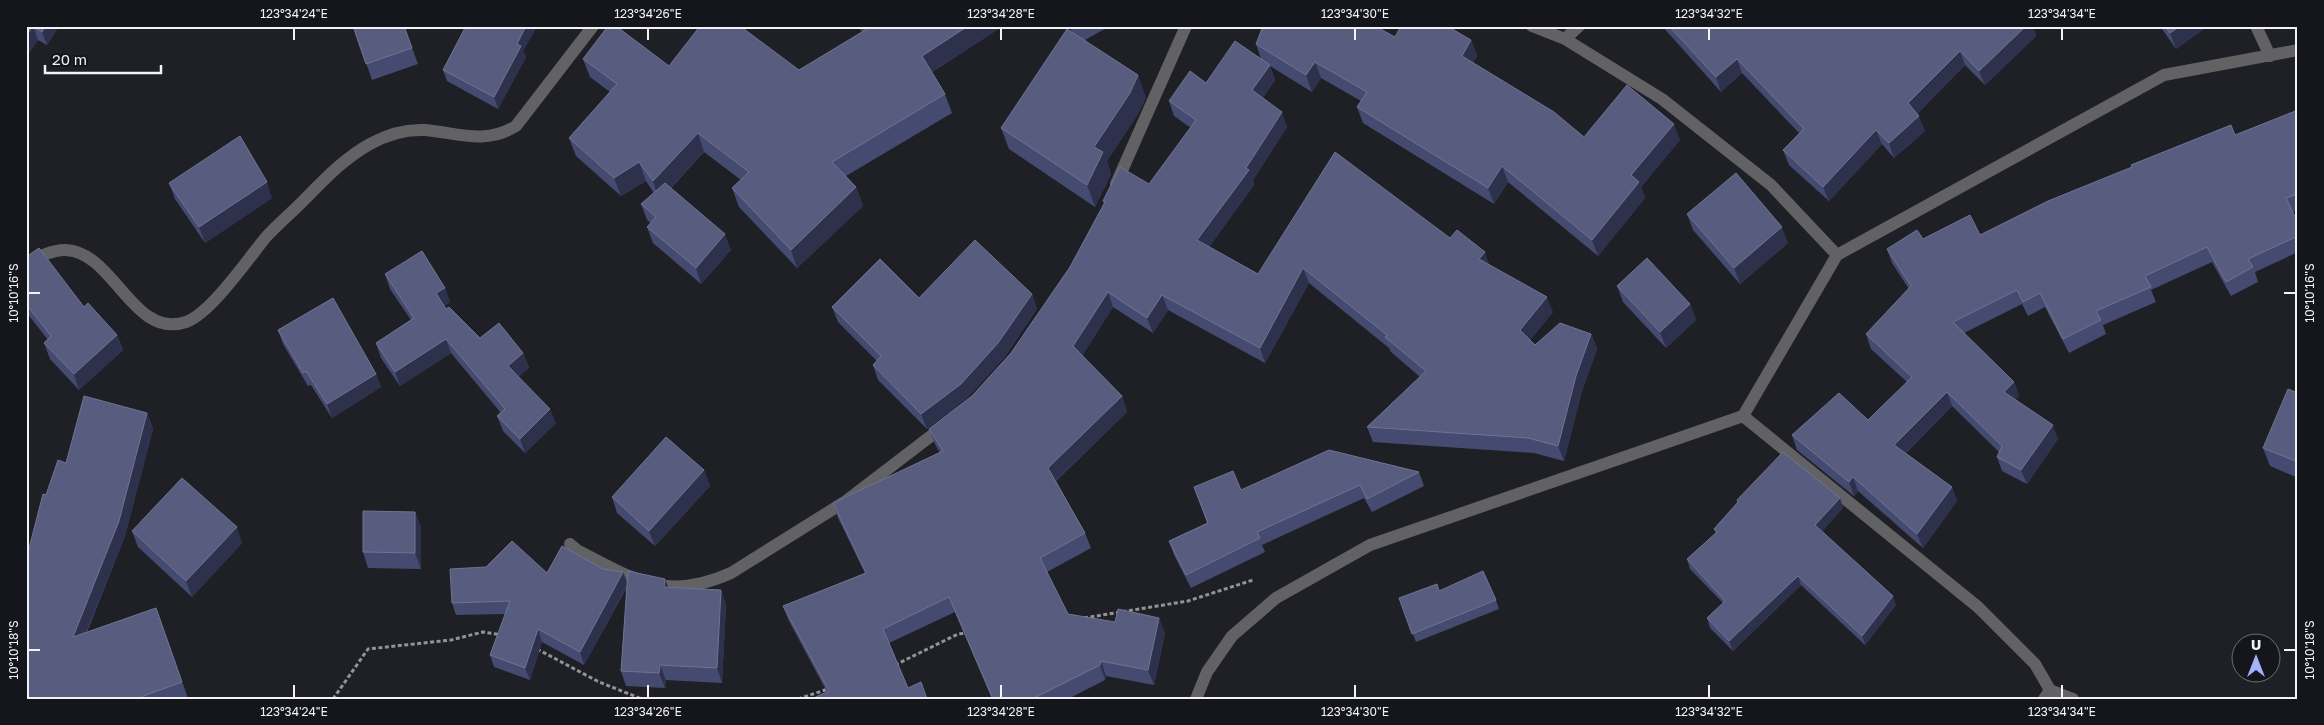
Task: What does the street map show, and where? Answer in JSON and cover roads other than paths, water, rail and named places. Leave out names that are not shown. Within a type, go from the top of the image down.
[{"type":"street","points":[[26,263],[42,255],[65,250],[81,254],[97,264],[148,318],[168,324],[186,322],[219,294],[268,236],[340,165],[370,144],[391,135],[422,130],[476,137],[493,136],[506,132],[522,118],[593,26]]},
{"type":"street","points":[[1110,194],[1186,26]]},
{"type":"street","points":[[1532,26],[1565,39],[1662,99],[1771,185],[1837,255]]},
{"type":"street","points":[[1565,39],[1579,26]]},
{"type":"street","points":[[2256,26],[2270,56]]},
{"type":"street","points":[[1196,699],[1207,672],[1232,636],[1276,598],[1370,545],[1743,416],[1837,255],[2157,79],[2164,76],[2298,50]]},
{"type":"street","points":[[570,544],[577,550],[637,581],[686,587],[711,582],[755,559],[846,502],[957,416]]},
{"type":"street","points":[[1743,416],[1978,607],[2035,664],[2047,694],[2073,699]]}]
